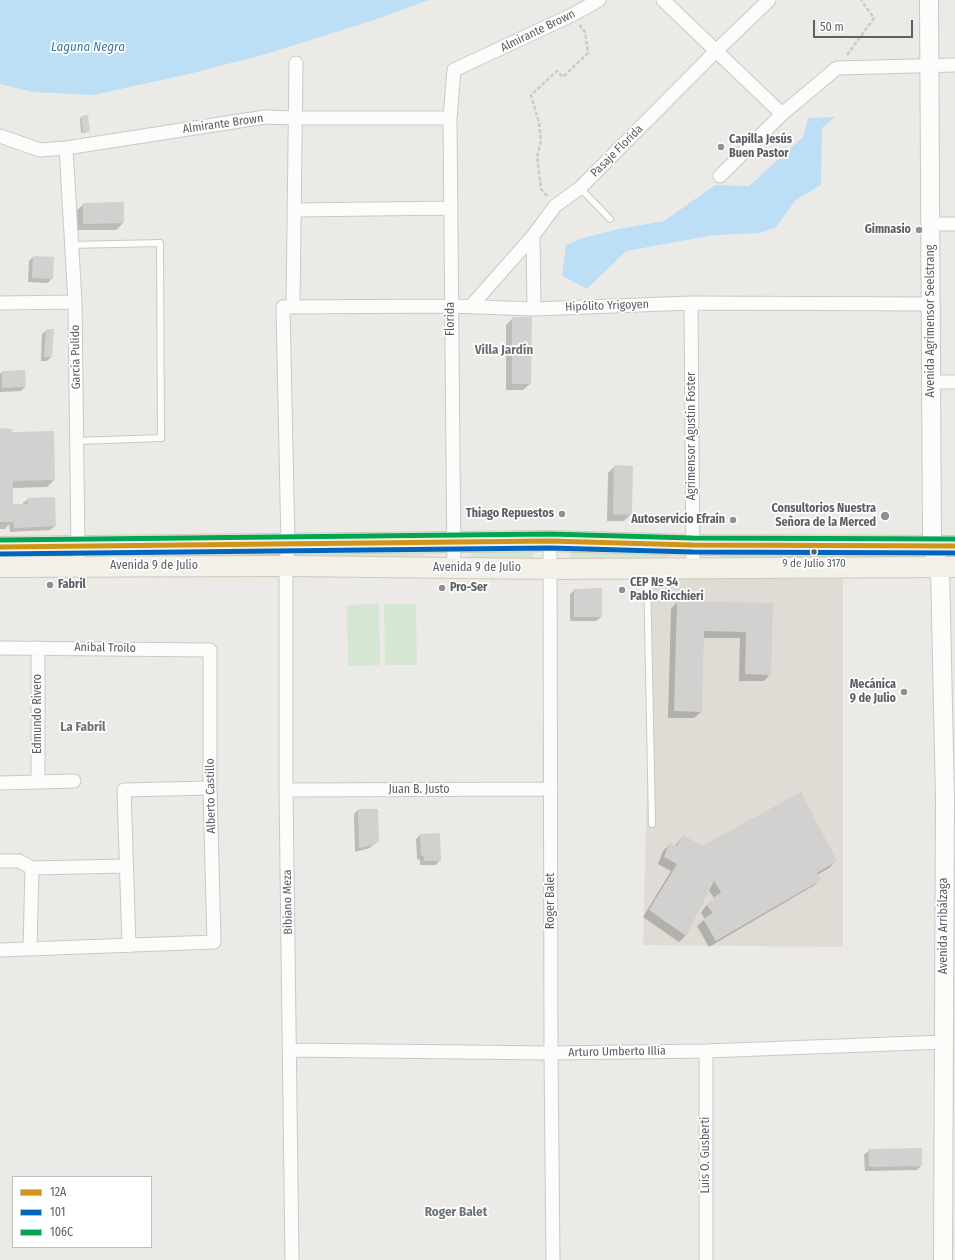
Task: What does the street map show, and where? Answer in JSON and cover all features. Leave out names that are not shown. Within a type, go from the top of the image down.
[{"type":"main road","name":"Avenida Agrimensor Seelstrang","points":[[929,0],[932,546],[948,568]]},
{"type":"main road","name":"Avenida 9 de Julio","points":[[0,547],[550,541],[692,545],[955,546]]},
{"type":"main road","name":"Avenida 9 de Julio","points":[[0,567],[286,566],[551,569],[948,568]]},
{"type":"main road","name":"Avenida Arribálzaga","points":[[943,1260],[948,568]]},
{"type":"street","name":"Almirante Brown","points":[[454,70],[572,15],[599,0]]},
{"type":"street","points":[[663,0],[782,114]]},
{"type":"street","name":"Pasaje Florida","points":[[471,306],[533,236],[555,206],[580,188],[716,51],[769,0]]},
{"type":"street","name":"Bibiano Meza","points":[[292,1260],[286,790],[286,566],[288,544],[288,306],[295,210],[296,63]]},
{"type":"street","points":[[720,176],[782,114],[837,68],[955,65]]},
{"type":"street","name":"Florida","points":[[454,70],[450,118],[454,568]]},
{"type":"street","name":"Almirante Brown","points":[[0,136],[40,150],[66,148],[265,117],[450,118]]},
{"type":"street","name":"García Pulido","points":[[66,148],[75,302],[78,567]]},
{"type":"street","points":[[295,210],[451,208]]},
{"type":"street","points":[[931,224],[955,224]]},
{"type":"street","points":[[533,236],[534,309]]},
{"type":"street","points":[[0,303],[75,302]]},
{"type":"street","name":"Hipólito Yrigoyen","points":[[288,306],[471,306],[534,309],[691,303],[931,304]]},
{"type":"street","name":"Agrimensor Agustín Foster","points":[[691,303],[693,568]]},
{"type":"street","points":[[931,382],[955,382]]},
{"type":"street","name":"Roger Balet","points":[[550,541],[553,1260]]},
{"type":"street","name":"Aníbal Troilo","points":[[0,648],[210,650]]},
{"type":"street","name":"Edmundo Rivero","points":[[38,648],[38,781]]},
{"type":"street","name":"Alberto Castillo","points":[[129,946],[214,942],[210,788],[210,650]]},
{"type":"street","points":[[0,782],[74,781]]},
{"type":"street","points":[[0,950],[129,946],[124,790],[210,788]]},
{"type":"street","name":"Juan B. Justo","points":[[286,790],[551,790]]},
{"type":"street","points":[[0,861],[19,861],[32,868],[126,866]]},
{"type":"street","points":[[30,949],[32,868]]},
{"type":"street","name":"Arturo Umberto Illia","points":[[290,1050],[551,1053],[706,1051],[944,1042]]},
{"type":"street","name":"Luis O. Gusberti","points":[[706,1051],[706,1260]]},
{"type":"lane","points":[[580,188],[610,219]]},
{"type":"lane","points":[[71,245],[160,242],[161,438],[77,441]]},
{"type":"lane","points":[[647,568],[652,824]]},
{"type":"path","points":[[837,68],[874,18],[861,0]]},
{"type":"path","points":[[555,206],[541,190],[537,157],[541,140],[539,123],[531,96],[556,71],[563,77],[588,53],[585,32],[572,15]]},
{"type":"shaded area","points":[[652,579],[843,579],[843,947],[643,945]]},
{"type":"green space","points":[[669,550],[669,559],[570,559],[570,551]]},
{"type":"green space","points":[[425,551],[425,560],[320,561],[320,552]]},
{"type":"green space","points":[[471,551],[534,551],[534,560],[471,560]]},
{"type":"green space","points":[[916,552],[916,561],[721,562],[721,553]]},
{"type":"green space","points":[[379,604],[380,665],[348,666],[347,605]]},
{"type":"green space","points":[[384,604],[416,604],[417,665],[385,665]]},
{"type":"water","name":"Laguna Negra","points":[[0,0],[429,0],[371,21],[266,54],[189,74],[93,95],[33,92],[0,84]]},
{"type":"water","points":[[835,117],[822,128],[821,185],[796,200],[776,227],[760,233],[715,235],[626,251],[587,289],[562,276],[566,245],[583,238],[619,229],[664,221],[715,185],[749,186],[803,137],[808,118]]},
{"type":"building","points":[[88,115],[90,131],[83,132],[81,116]]},
{"type":"building","points":[[124,202],[124,223],[83,224],[83,203]]},
{"type":"building","points":[[33,256],[54,257],[53,279],[32,278]]},
{"type":"building","points":[[512,317],[532,317],[531,384],[512,384]]},
{"type":"building","points":[[46,329],[54,329],[52,357],[44,357]]},
{"type":"building","points":[[25,370],[26,387],[2,388],[2,371]]},
{"type":"building","points":[[0,428],[13,429],[12,432],[54,431],[55,480],[13,481],[13,504],[28,504],[27,498],[55,497],[56,526],[14,528],[13,512],[13,522],[0,522]]},
{"type":"building","points":[[614,465],[633,466],[632,515],[613,514]]},
{"type":"building","points":[[602,588],[602,617],[574,617],[574,589]]},
{"type":"building","points":[[677,601],[773,603],[771,675],[745,674],[746,632],[704,631],[702,712],[674,711]]},
{"type":"building","points":[[801,792],[837,861],[817,873],[821,880],[716,941],[703,919],[713,913],[707,906],[712,899],[721,892],[714,881],[686,936],[649,910],[677,864],[664,857],[669,843],[677,846],[683,835],[702,846]]},
{"type":"building","points":[[358,809],[378,809],[379,840],[376,844],[359,848]]},
{"type":"building","points":[[440,833],[441,861],[424,861],[424,856],[421,855],[420,834]]},
{"type":"building","points":[[922,1148],[922,1166],[869,1167],[868,1149]]},
{"type":"transit line","name":"106C","points":[[0,540],[550,534],[692,538],[955,539]]},
{"type":"transit line","name":"12A","points":[[0,547],[550,541],[692,545],[955,546]]},
{"type":"transit line","name":"101","points":[[0,554],[550,548],[692,552],[955,553]]},
{"type":"place","name":"Capilla Jesús Buen Pastor","points":[[721,147]]},
{"type":"place","name":"Gimnasio","points":[[919,230]]},
{"type":"place","name":"Thiago Repuestos","points":[[562,514]]},
{"type":"place","name":"Consultorios Nuestra Señora de la Merced","points":[[885,516]]},
{"type":"place","name":"Autoservicio Efraín","points":[[733,520]]},
{"type":"place","name":"9 de Julio 3170","points":[[814,552]]},
{"type":"place","name":"Fabril","points":[[50,585]]},
{"type":"place","name":"Pro-Ser","points":[[442,588]]},
{"type":"place","name":"CEP Nº 54 Pablo Ricchieri","points":[[622,590]]},
{"type":"place","name":"Mecánica 9 de Julio","points":[[904,692]]},
{"type":"district","name":"Villa Jardín","points":[[504,350]]},
{"type":"district","name":"La Fabril","points":[[83,727]]},
{"type":"district","name":"Roger Balet","points":[[456,1212]]}]
